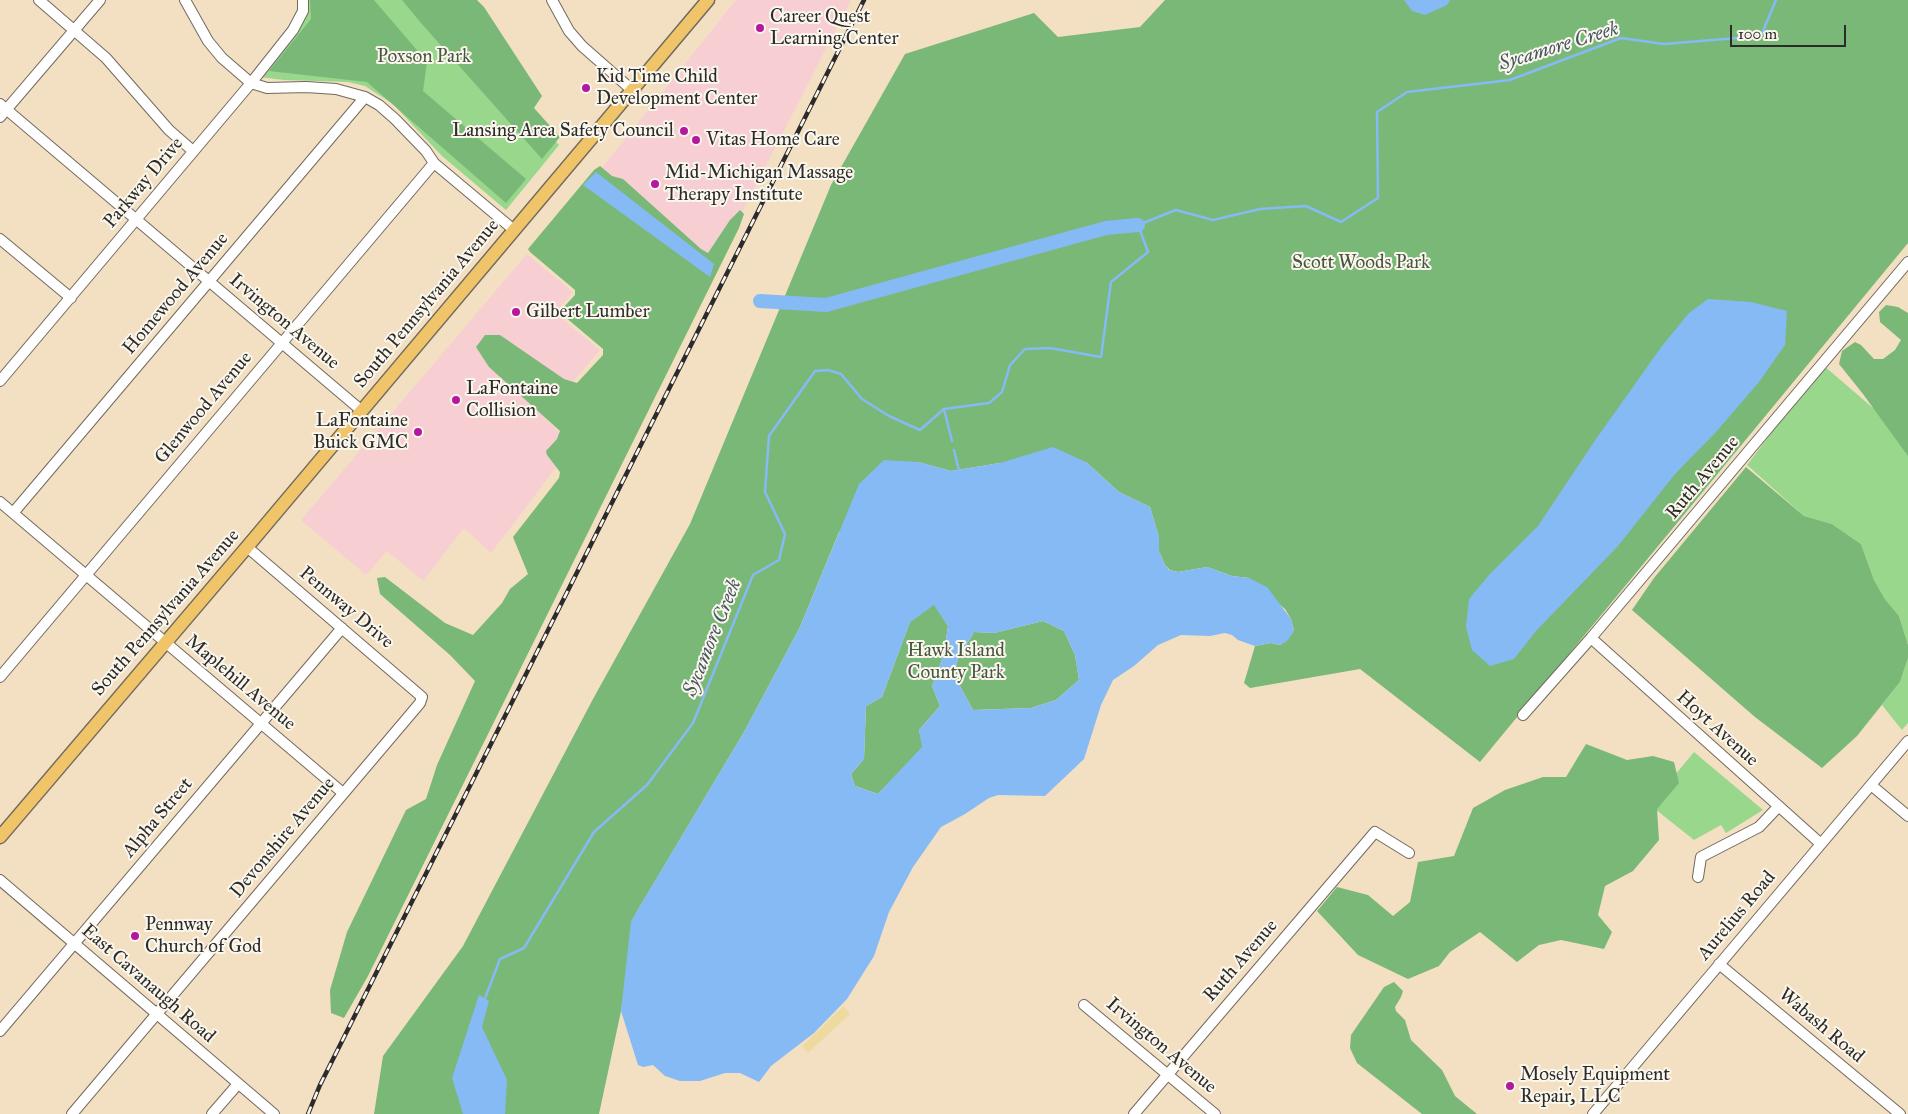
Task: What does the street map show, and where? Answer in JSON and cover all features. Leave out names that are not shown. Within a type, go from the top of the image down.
[{"type":"main road","name":"South Pennsylvania Avenue","points":[[0,837],[708,0]]},
{"type":"street","points":[[39,0],[118,71],[169,130],[193,151]]},
{"type":"street","points":[[2,110],[100,0]]},
{"type":"street","points":[[185,0],[191,13],[222,58],[251,83],[267,88],[336,88],[365,97],[395,119],[426,151],[434,163],[514,230]]},
{"type":"street","name":"Parkway Drive","points":[[0,381],[251,83],[296,25],[303,11],[303,0]]},
{"type":"street","points":[[552,0],[569,31],[582,46],[632,90]]},
{"type":"street","name":"Homewood Avenue","points":[[13,513],[365,97]]},
{"type":"street","name":"Irvington Avenue","points":[[2,110],[136,220],[362,411]]},
{"type":"street","name":"Glenwood Avenue","points":[[0,677],[434,163]]},
{"type":"street","points":[[0,239],[70,298]]},
{"type":"street","name":"Ruth Avenue","points":[[1523,715],[1591,638],[1908,262]]},
{"type":"street","name":"Maplehill Avenue","points":[[0,502],[343,793]]},
{"type":"street","name":"Pennway Drive","points":[[247,547],[422,696]]},
{"type":"street","name":"Alpha Street","points":[[0,1031],[342,628]]},
{"type":"street","name":"Hoyt Avenue","points":[[1591,638],[1821,844]]},
{"type":"street","name":"Devonshire Avenue","points":[[72,1114],[420,703],[422,696]]},
{"type":"street","name":"Aurelius Road","points":[[1593,1114],[1908,741]]},
{"type":"street","points":[[1870,785],[1908,816]]},
{"type":"street","points":[[1698,877],[1701,857],[1759,827],[1778,807]]},
{"type":"street","name":"Ruth Avenue","points":[[1134,1114],[1375,832],[1409,853]]},
{"type":"street","name":"East Cavanaugh Road","points":[[0,880],[274,1114]]},
{"type":"street","name":"Wabash Road","points":[[1719,964],[1900,1114]]},
{"type":"street","name":"Irvington Avenue","points":[[1084,1005],[1215,1114]]},
{"type":"street","points":[[212,1114],[238,1084]]},
{"type":"shaded area","points":[[736,0],[851,0],[714,267],[581,194]]},
{"type":"shaded area","points":[[527,254],[573,292],[555,313],[600,350],[543,417],[573,445],[491,553],[464,528],[423,581],[387,551],[366,575],[301,520]]},
{"type":"green space","name":"Poxson Park","points":[[306,0],[465,0],[527,111],[559,145],[506,210],[442,156],[393,104],[365,86],[348,82],[284,80],[259,77]]},
{"type":"green space","points":[[310,0],[374,0],[427,62],[423,91],[526,179],[506,203],[367,82],[269,71],[311,19]]},
{"type":"green space","points":[[402,0],[477,0],[484,7],[542,96],[534,108],[560,137],[542,159],[421,23]]},
{"type":"green space","name":"Scott Woods Park","points":[[1165,0],[1908,0],[1908,243],[1480,762],[1360,669],[1250,688],[1244,683],[1255,646],[1271,643],[1280,645],[1294,630],[1291,619],[1285,609],[1249,578],[1232,576],[1207,567],[1178,572],[1170,570],[1165,565],[1159,551],[1159,537],[1150,507],[1119,492],[1086,462],[1000,463],[951,471],[918,462],[839,532],[800,627],[744,732],[636,913],[621,1011],[599,1114],[374,1114],[383,1056],[463,946],[593,699],[690,524],[831,185],[905,54],[1034,13],[1058,37],[1140,27]]},
{"type":"green space","points":[[600,166],[612,176],[623,179],[701,249],[708,253],[730,220],[740,210],[744,214],[739,228],[368,976],[344,1018],[331,1013],[330,990],[347,932],[406,810],[426,799],[437,765],[475,681],[450,655],[380,594],[377,578],[385,577],[445,623],[473,635],[502,603],[510,589],[528,574],[513,537],[559,478],[560,472],[546,451],[557,439],[560,431],[489,367],[476,347],[485,335],[500,335],[564,379],[577,383],[603,355],[603,349],[564,316],[561,310],[575,295],[575,290],[528,249],[594,170]]},
{"type":"green space","points":[[1886,305],[1898,307],[1908,313],[1908,456],[1839,364],[1842,351],[1855,342],[1861,345],[1874,359],[1883,359],[1895,350],[1901,340],[1880,322],[1879,312]]},
{"type":"green space","points":[[1823,365],[1908,438],[1908,645],[1899,616],[1885,599],[1874,580],[1861,544],[1832,524],[1804,516],[1747,465]]},
{"type":"green space","points":[[1746,467],[1804,516],[1832,524],[1861,544],[1874,580],[1885,599],[1899,616],[1908,645],[1908,658],[1900,682],[1857,736],[1822,768],[1755,717],[1632,610],[1654,578]]},
{"type":"green space","points":[[934,604],[948,626],[944,654],[932,686],[940,706],[919,730],[923,747],[878,794],[855,786],[851,774],[864,759],[866,706],[882,697],[910,622]]},
{"type":"green space","points":[[1043,621],[1064,631],[1075,655],[1079,680],[1056,700],[1031,708],[973,710],[954,675],[958,659],[974,632],[994,633]]},
{"type":"green space","points":[[1908,658],[1908,723],[1902,730],[1882,705],[1900,682]]},
{"type":"green space","points":[[1586,744],[1627,760],[1653,756],[1674,762],[1679,783],[1657,809],[1659,840],[1633,871],[1605,886],[1598,915],[1612,932],[1604,949],[1561,940],[1539,945],[1517,962],[1480,932],[1450,952],[1439,966],[1408,979],[1358,955],[1317,911],[1337,887],[1368,895],[1393,916],[1410,902],[1418,862],[1454,856],[1473,808],[1505,790],[1543,777],[1566,777]]},
{"type":"green space","points":[[1694,752],[1763,810],[1726,833],[1721,825],[1694,840],[1650,805]]},
{"type":"green space","points":[[1394,982],[1403,991],[1395,1007],[1396,1011],[1405,1020],[1411,1040],[1442,1070],[1455,1096],[1477,1114],[1422,1114],[1357,1063],[1350,1048],[1351,1035],[1384,987]]},
{"type":"sand","points":[[844,1006],[850,1014],[808,1053],[802,1046]]},
{"type":"water","points":[[1404,0],[1450,0],[1447,5],[1425,15],[1412,11]]},
{"type":"water","points":[[596,172],[714,264],[710,277],[583,185]]},
{"type":"water","points":[[1708,299],[1751,302],[1787,311],[1785,345],[1759,382],[1716,432],[1675,474],[1618,546],[1536,631],[1514,659],[1490,666],[1472,650],[1466,627],[1469,599],[1489,575],[1538,526],[1596,439],[1662,346],[1689,313]]},
{"type":"water","points":[[1053,447],[1086,462],[1119,492],[1150,507],[1159,537],[1159,551],[1169,570],[1178,572],[1207,567],[1232,576],[1249,578],[1267,587],[1291,619],[1294,630],[1291,636],[1280,645],[1271,643],[1255,646],[1225,633],[1210,636],[1181,635],[1158,645],[1134,666],[1113,680],[1101,705],[1084,759],[1045,796],[998,795],[989,798],[941,827],[913,867],[889,912],[874,956],[847,999],[814,1033],[771,1066],[759,1082],[740,1073],[725,1073],[700,1081],[680,1081],[665,1076],[653,1065],[643,1067],[638,1065],[621,1011],[631,921],[744,732],[800,627],[859,484],[884,460],[918,462],[951,471],[1000,463]],"holes":[[[934,605],[948,626],[944,654],[932,686],[940,706],[919,730],[922,747],[878,794],[855,786],[851,774],[864,759],[866,706],[882,697],[910,622]],[[1043,621],[1064,631],[1075,655],[1079,680],[1056,700],[1031,708],[973,710],[954,675],[958,659],[974,632],[994,633]]]},
{"type":"water","points":[[479,995],[489,1001],[482,1027],[507,1080],[505,1114],[463,1114],[452,1078]]},
{"type":"waterway","name":"Sycamore Creek","points":[[484,1001],[500,959],[524,948],[594,832],[647,785],[693,723],[753,575],[779,560],[785,534],[765,492],[769,436],[815,371],[828,370],[841,374],[862,399],[889,416],[920,430],[944,409],[989,403],[1002,392],[1010,365],[1025,349],[1050,348],[1101,357],[1111,282],[1148,252],[1138,225],[1176,210],[1213,220],[1260,209],[1306,206],[1341,222],[1378,198],[1377,112],[1407,92],[1510,80],[1621,38],[1664,44],[1761,36],[1776,0]]},
{"type":"waterway","points":[[760,301],[826,305],[1106,228],[1138,225]]},
{"type":"waterway","points":[[944,409],[952,441]]},
{"type":"waterway","points":[[954,450],[959,471]]},
{"type":"railway","points":[[308,1114],[320,1085],[864,0]]},
{"type":"place","name":"Career Quest Learning Center","points":[[760,28]]},
{"type":"place","name":"Kid Time Child Development Center","points":[[586,88]]},
{"type":"place","name":"Lansing Area Safety Council","points":[[684,131]]},
{"type":"place","name":"Vitas Home Care","points":[[696,140]]},
{"type":"place","name":"Mid-Michigan Massage Therapy Institute","points":[[655,184]]},
{"type":"place","name":"Gilbert Lumber","points":[[516,312]]},
{"type":"place","name":"LaFontaine Collision","points":[[456,400]]},
{"type":"place","name":"LaFontaine Buick GMC","points":[[418,432]]},
{"type":"place","name":"Pennway Church of God","points":[[135,936]]},
{"type":"place","name":"Mosely Equipment Repair, LLC","points":[[1510,1086]]},
{"type":"park label","name":"Hawk Island County Park","points":[[956,662]]}]
